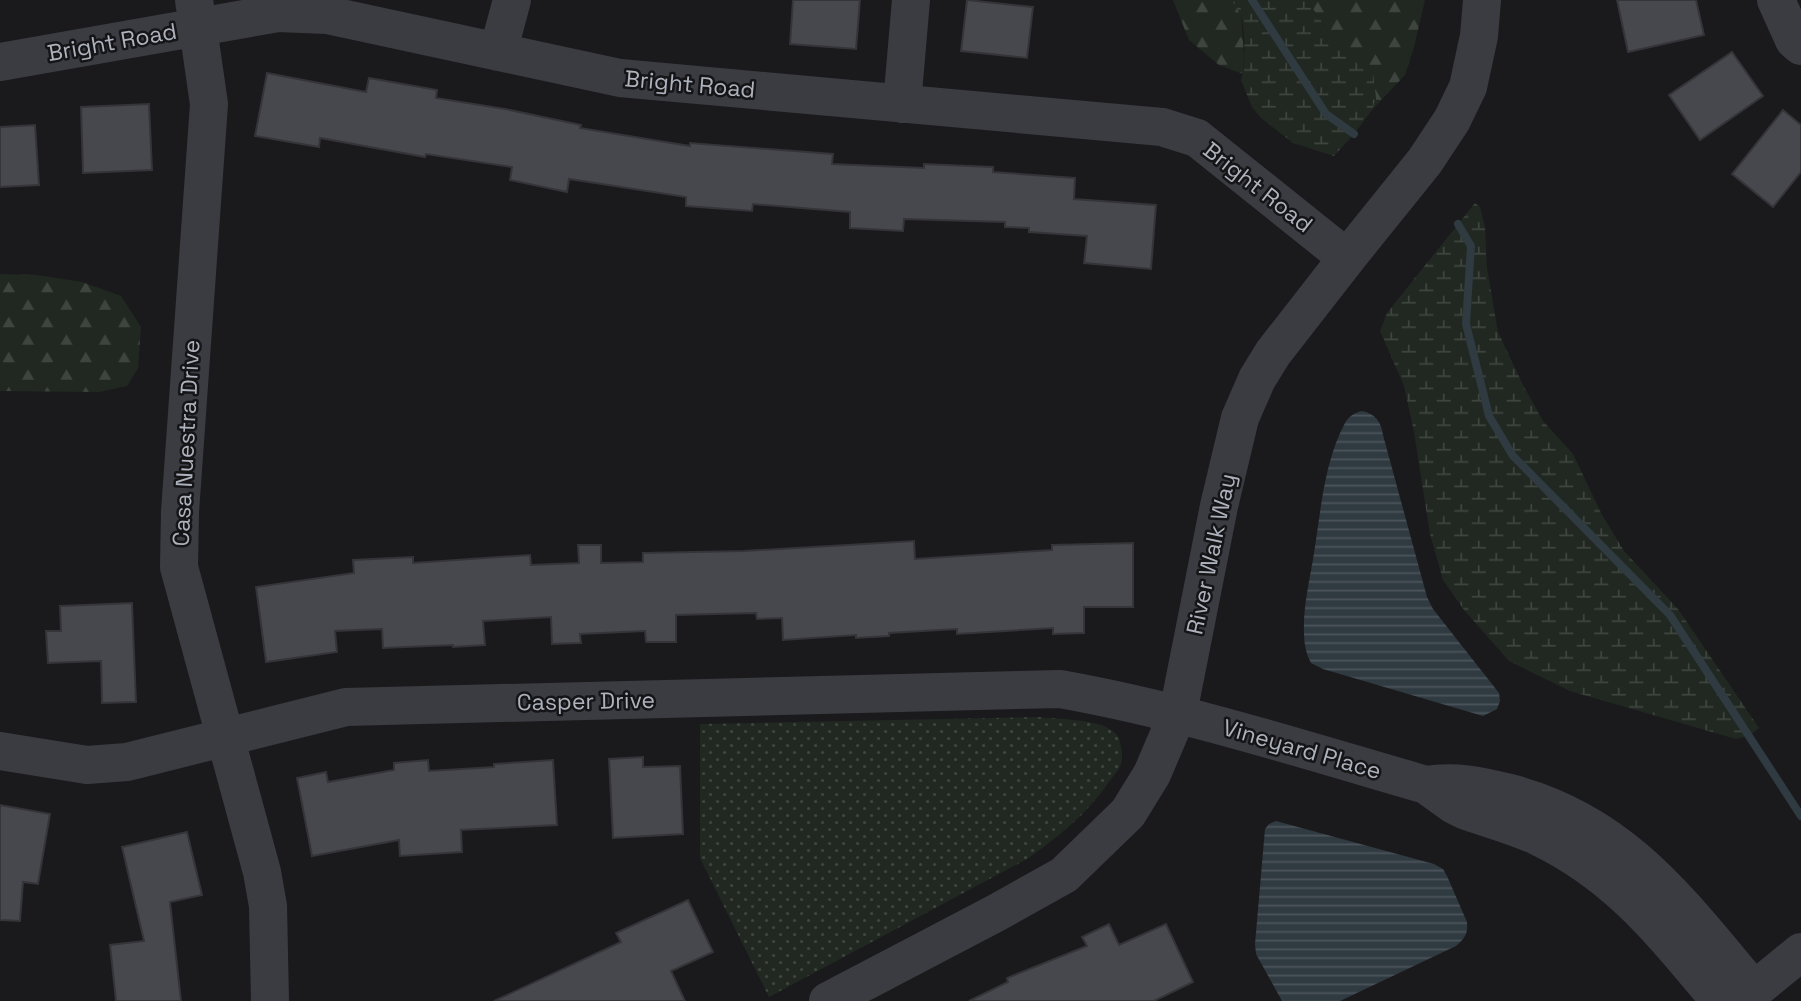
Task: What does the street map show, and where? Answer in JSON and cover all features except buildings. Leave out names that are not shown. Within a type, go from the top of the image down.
[{"type":"street","points":[[498,52],[512,0]]},
{"type":"street","points":[[902,104],[912,0]]},
{"type":"street","name":"River Walk Way","points":[[828,1001],[1064,875],[1128,813],[1152,774],[1178,713],[1240,418],[1257,379],[1273,352],[1425,161],[1452,120],[1468,87],[1479,36],[1482,0]]},
{"type":"street","points":[[1776,0],[1794,40],[1801,46]]},
{"type":"street","name":"Bright Road","points":[[0,62],[196,14],[327,15],[620,78],[1162,127],[1197,138],[1347,258]]},
{"type":"street","name":"Casa Nuestra Drive","points":[[196,14],[209,104],[180,512],[179,567],[262,872],[268,906],[270,1001]]},
{"type":"street","name":"Casper Drive","points":[[0,751],[87,765],[127,762],[346,707],[1060,689],[1178,713]]},
{"type":"street","name":"Vineyard Place","points":[[1178,713],[1426,785],[1454,806],[1464,810],[1521,813],[1537,836],[1583,861],[1622,891],[1738,997]]},
{"type":"street","points":[[1738,997],[1801,951]]},
{"type":"green space","points":[[1173,0],[1232,0],[1241,15],[1243,74],[1219,65],[1189,40]]},
{"type":"green space","points":[[1232,0],[1309,0],[1330,34],[1367,60],[1373,73],[1376,98],[1372,110],[1334,156],[1293,143],[1261,118],[1252,107],[1241,80],[1244,58],[1242,21]]},
{"type":"green space","points":[[1309,0],[1425,0],[1405,75],[1372,110],[1376,98],[1344,45],[1330,34]]},
{"type":"green space","points":[[1475,203],[1480,207],[1485,227],[1487,268],[1498,332],[1523,385],[1543,421],[1573,454],[1601,513],[1624,551],[1678,609],[1759,728],[1749,736],[1736,739],[1570,691],[1509,661],[1464,610],[1443,580],[1430,534],[1404,386],[1380,331],[1387,313]]},
{"type":"green space","points":[[0,274],[37,275],[82,282],[121,296],[141,327],[138,368],[127,386],[99,392],[0,391]]},
{"type":"green space","points":[[1037,717],[1076,720],[1104,726],[1113,731],[1119,739],[1122,753],[1120,766],[1082,815],[1027,859],[769,997],[700,858],[700,724]]},
{"type":"shaded area","points":[[1362,411],[1374,416],[1381,426],[1427,597],[1433,609],[1499,693],[1497,709],[1483,716],[1323,669],[1311,663],[1308,656],[1304,640],[1305,612],[1328,470],[1345,423],[1352,415]]},
{"type":"shaded area","points":[[1276,821],[1434,864],[1443,869],[1467,922],[1464,938],[1456,946],[1340,1001],[1282,1001],[1256,954],[1255,944],[1265,829]]},
{"type":"waterway","points":[[1252,0],[1326,114],[1354,134]]},
{"type":"waterway","points":[[1458,224],[1471,246],[1466,324],[1489,416],[1513,456],[1670,615],[1801,816]]}]
